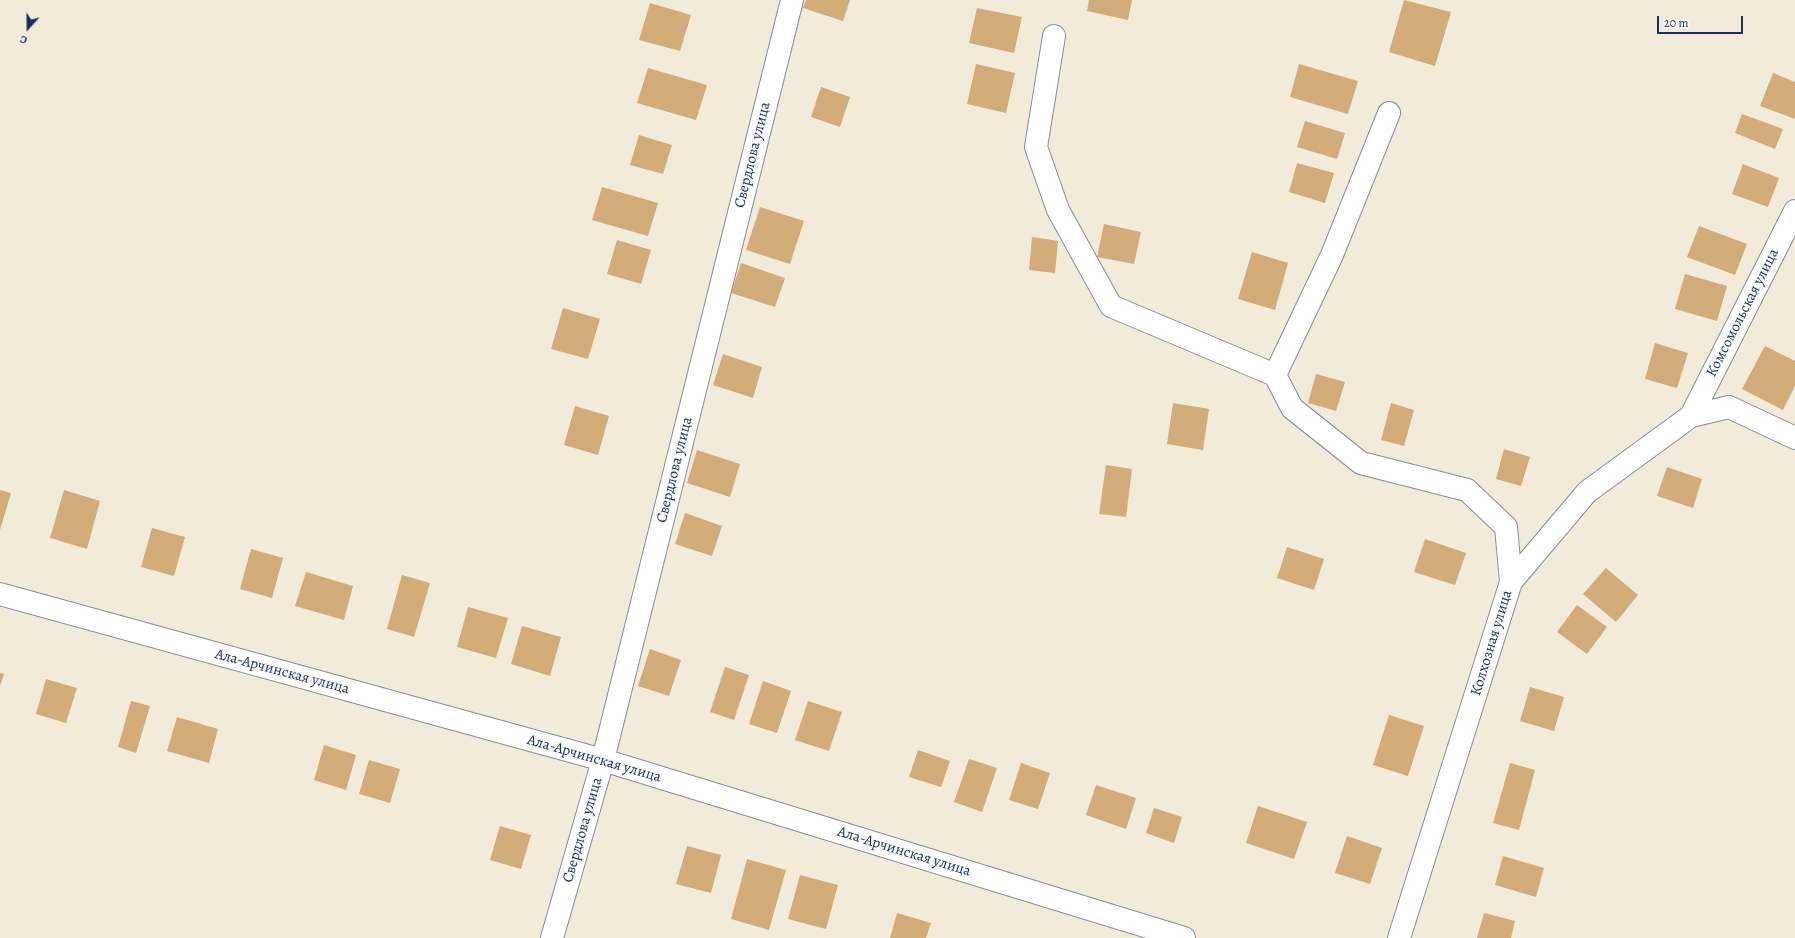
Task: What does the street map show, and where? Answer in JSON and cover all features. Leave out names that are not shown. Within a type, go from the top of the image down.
[{"type":"street","name":"Свердлова улица","points":[[552,938],[603,760],[792,0]]},
{"type":"street","points":[[1054,36],[1036,147],[1058,210],[1111,306],[1275,375],[1292,408],[1362,464],[1467,490],[1506,527],[1511,582]]},
{"type":"street","points":[[1275,375],[1332,255],[1389,113]]},
{"type":"street","name":"Комсомольская улица","points":[[1691,416],[1795,211]]},
{"type":"street","points":[[1691,416],[1729,407],[1795,438]]},
{"type":"street","name":"Колхозная улица","points":[[1399,938],[1511,582],[1587,492],[1691,416]]},
{"type":"street","name":"Ала-Арчинская улица","points":[[0,594],[603,760],[1184,938]]},
{"type":"building","points":[[806,0],[850,0],[843,21],[803,8]]},
{"type":"building","points":[[1089,0],[1132,0],[1128,20],[1087,11]]},
{"type":"building","points":[[1404,0],[1451,12],[1435,66],[1389,52]]},
{"type":"building","points":[[650,3],[691,15],[680,51],[639,40]]},
{"type":"building","points":[[977,8],[1022,17],[1014,53],[969,43]]},
{"type":"building","points":[[976,64],[1015,73],[1006,113],[967,104]]},
{"type":"building","points":[[1299,64],[1358,81],[1348,114],[1290,97]]},
{"type":"building","points":[[648,68],[707,85],[696,120],[637,103]]},
{"type":"building","points":[[1773,73],[1795,82],[1795,119],[1760,106]]},
{"type":"building","points":[[821,87],[850,97],[840,127],[811,117]]},
{"type":"building","points":[[1742,114],[1783,129],[1775,149],[1735,133]]},
{"type":"building","points":[[1305,121],[1345,133],[1337,159],[1297,147]]},
{"type":"building","points":[[639,135],[672,145],[663,174],[630,165]]},
{"type":"building","points":[[1297,163],[1334,173],[1325,203],[1289,192]]},
{"type":"building","points":[[1743,164],[1779,178],[1768,207],[1732,194]]},
{"type":"building","points":[[602,187],[658,203],[648,236],[592,220]]},
{"type":"building","points":[[760,207],[804,221],[790,264],[746,250]]},
{"type":"building","points":[[1104,224],[1141,232],[1134,264],[1097,257]]},
{"type":"building","points":[[1699,226],[1747,244],[1735,275],[1687,257]]},
{"type":"building","points":[[1032,237],[1058,241],[1055,273],[1029,270]]},
{"type":"building","points":[[617,240],[651,250],[641,284],[607,274]]},
{"type":"building","points":[[1252,252],[1288,263],[1275,310],[1238,299]]},
{"type":"building","points":[[741,263],[785,278],[775,307],[731,293]]},
{"type":"building","points":[[1685,274],[1727,286],[1717,321],[1675,309]]},
{"type":"building","points":[[563,308],[600,319],[588,359],[551,349]]},
{"type":"building","points":[[1655,343],[1688,353],[1677,388],[1645,379]]},
{"type":"building","points":[[1765,346],[1795,361],[1795,386],[1783,410],[1742,389]]},
{"type":"building","points":[[723,354],[762,367],[753,398],[713,385]]},
{"type":"building","points":[[1316,374],[1345,382],[1336,411],[1308,403]]},
{"type":"building","points":[[1173,403],[1209,409],[1203,450],[1167,444]]},
{"type":"building","points":[[1391,403],[1414,410],[1404,446],[1381,440]]},
{"type":"building","points":[[575,406],[609,416],[598,455],[564,445]]},
{"type":"building","points":[[1504,449],[1530,457],[1521,486],[1496,479]]},
{"type":"building","points":[[697,450],[740,464],[730,497],[687,483]]},
{"type":"building","points":[[1106,465],[1132,469],[1126,517],[1099,514]]},
{"type":"building","points":[[1667,467],[1702,479],[1693,508],[1657,496]]},
{"type":"building","points":[[0,490],[11,493],[0,530]]},
{"type":"building","points":[[64,490],[100,501],[87,549],[50,538]]},
{"type":"building","points":[[685,513],[722,526],[712,556],[675,544]]},
{"type":"building","points":[[152,528],[185,537],[174,576],[141,567]]},
{"type":"building","points":[[1425,539],[1466,553],[1455,585],[1414,572]]},
{"type":"building","points":[[1287,547],[1324,559],[1314,590],[1277,578]]},
{"type":"building","points":[[251,549],[283,558],[272,598],[240,589]]},
{"type":"building","points":[[1606,568],[1638,595],[1616,622],[1583,594]]},
{"type":"building","points":[[306,572],[353,586],[344,620],[295,606]]},
{"type":"building","points":[[402,575],[430,583],[414,637],[387,629]]},
{"type":"building","points":[[1577,605],[1607,627],[1587,654],[1557,632]]},
{"type":"building","points":[[468,607],[508,618],[496,658],[457,647]]},
{"type":"building","points":[[522,626],[561,637],[550,676],[511,664]]},
{"type":"building","points":[[650,649],[681,660],[669,696],[638,686]]},
{"type":"building","points":[[725,667],[749,675],[734,720],[710,712]]},
{"type":"building","points":[[0,673],[4,674],[0,686]]},
{"type":"building","points":[[46,679],[77,688],[66,723],[36,714]]},
{"type":"building","points":[[763,681],[791,691],[777,733],[749,724]]},
{"type":"building","points":[[1530,687],[1564,697],[1554,731],[1520,721]]},
{"type":"building","points":[[131,701],[150,706],[136,753],[118,747]]},
{"type":"building","points":[[808,701],[842,712],[829,751],[795,740]]},
{"type":"building","points":[[1389,715],[1424,726],[1408,776],[1373,765]]},
{"type":"building","points":[[177,717],[218,729],[209,763],[167,751]]},
{"type":"building","points":[[324,745],[356,755],[346,790],[314,780]]},
{"type":"building","points":[[918,750],[950,761],[941,787],[909,777]]},
{"type":"building","points":[[969,759],[997,768],[982,812],[954,802]]},
{"type":"building","points":[[369,760],[400,769],[390,803],[359,794]]},
{"type":"building","points":[[1021,763],[1050,773],[1038,809],[1009,800]]},
{"type":"building","points":[[1510,763],[1535,770],[1519,830],[1493,823]]},
{"type":"building","points":[[1096,785],[1136,798],[1126,829],[1086,815]]},
{"type":"building","points":[[1258,806],[1307,822],[1294,859],[1246,843]]},
{"type":"building","points":[[1154,808],[1182,817],[1174,843],[1146,833]]},
{"type":"building","points":[[500,826],[531,835],[521,869],[490,860]]},
{"type":"building","points":[[1347,836],[1382,848],[1370,884],[1335,873]]},
{"type":"building","points":[[687,846],[721,855],[711,893],[676,884]]},
{"type":"building","points":[[1503,856],[1544,868],[1536,897],[1495,885]]},
{"type":"building","points":[[747,859],[786,870],[769,930],[731,919]]},
{"type":"building","points":[[800,875],[838,885],[826,929],[788,919]]},
{"type":"building","points":[[897,913],[931,923],[926,938],[890,938]]},
{"type":"building","points":[[1484,913],[1515,921],[1511,938],[1477,938]]}]
